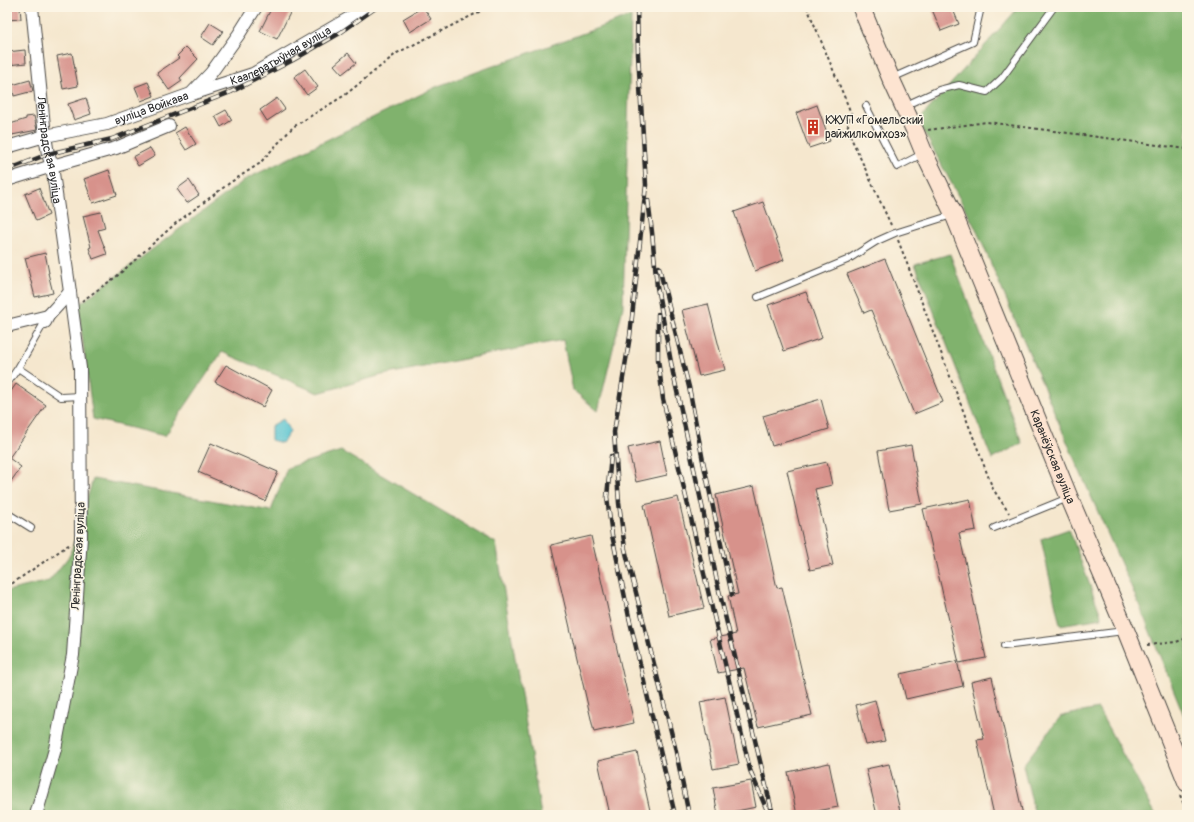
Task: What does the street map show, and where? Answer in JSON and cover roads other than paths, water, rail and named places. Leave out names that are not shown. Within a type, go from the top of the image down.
[{"type":"main road","name":"Каранёўская вуліца","points":[[861,7],[924,153],[954,215],[1069,497],[1133,647],[1187,783]]},
{"type":"street","name":"Ленінградская вуліца","points":[[32,7],[45,136],[52,166],[70,292],[80,368],[81,396],[81,537],[73,655],[55,749],[36,815]]},
{"type":"street","name":"вуліца Войкава","points":[[7,147],[45,136],[107,124],[191,94],[211,73],[256,7]]},
{"type":"street","name":"Кааператыўная вуліца","points":[[191,94],[253,74],[358,13],[365,7]]},
{"type":"street","name":"вуліца Войкава","points":[[7,180],[116,148],[169,126]]},
{"type":"street","points":[[7,326],[46,319],[70,292]]},
{"type":"lane","points":[[891,79],[973,42],[981,7]]},
{"type":"lane","points":[[903,106],[939,90],[959,86],[987,92],[1002,78],[1054,7]]},
{"type":"lane","points":[[866,106],[897,167],[924,153]]},
{"type":"lane","points":[[758,297],[847,260],[878,240],[895,233],[954,215]]},
{"type":"lane","points":[[7,384],[18,368],[46,319]]},
{"type":"lane","points":[[18,368],[61,397],[81,396]]},
{"type":"lane","points":[[994,528],[1069,497]]},
{"type":"lane","points":[[7,513],[31,528]]},
{"type":"lane","points":[[1004,646],[1126,631]]},
{"type":"water","points":[[283,419],[290,432],[282,443],[271,440],[271,426]]},
{"type":"railway","points":[[7,170],[48,154],[112,139],[231,92],[293,60],[340,33],[377,7]]},
{"type":"railway","points":[[637,7],[638,54],[646,185],[630,336],[614,432],[619,503],[625,549],[675,747],[689,815]]},
{"type":"railway","points":[[648,200],[657,287],[673,373],[717,582],[773,815]]},
{"type":"railway","points":[[659,267],[689,387],[703,461],[732,595]]},
{"type":"railway","points":[[658,314],[658,359],[663,399],[750,770],[769,815]]},
{"type":"railway","points":[[611,456],[607,497],[612,535],[629,617],[675,815]]},
{"type":"place","name":"КЖУП «Гомельский райжилкомхоз»","points":[[813,127]]}]
